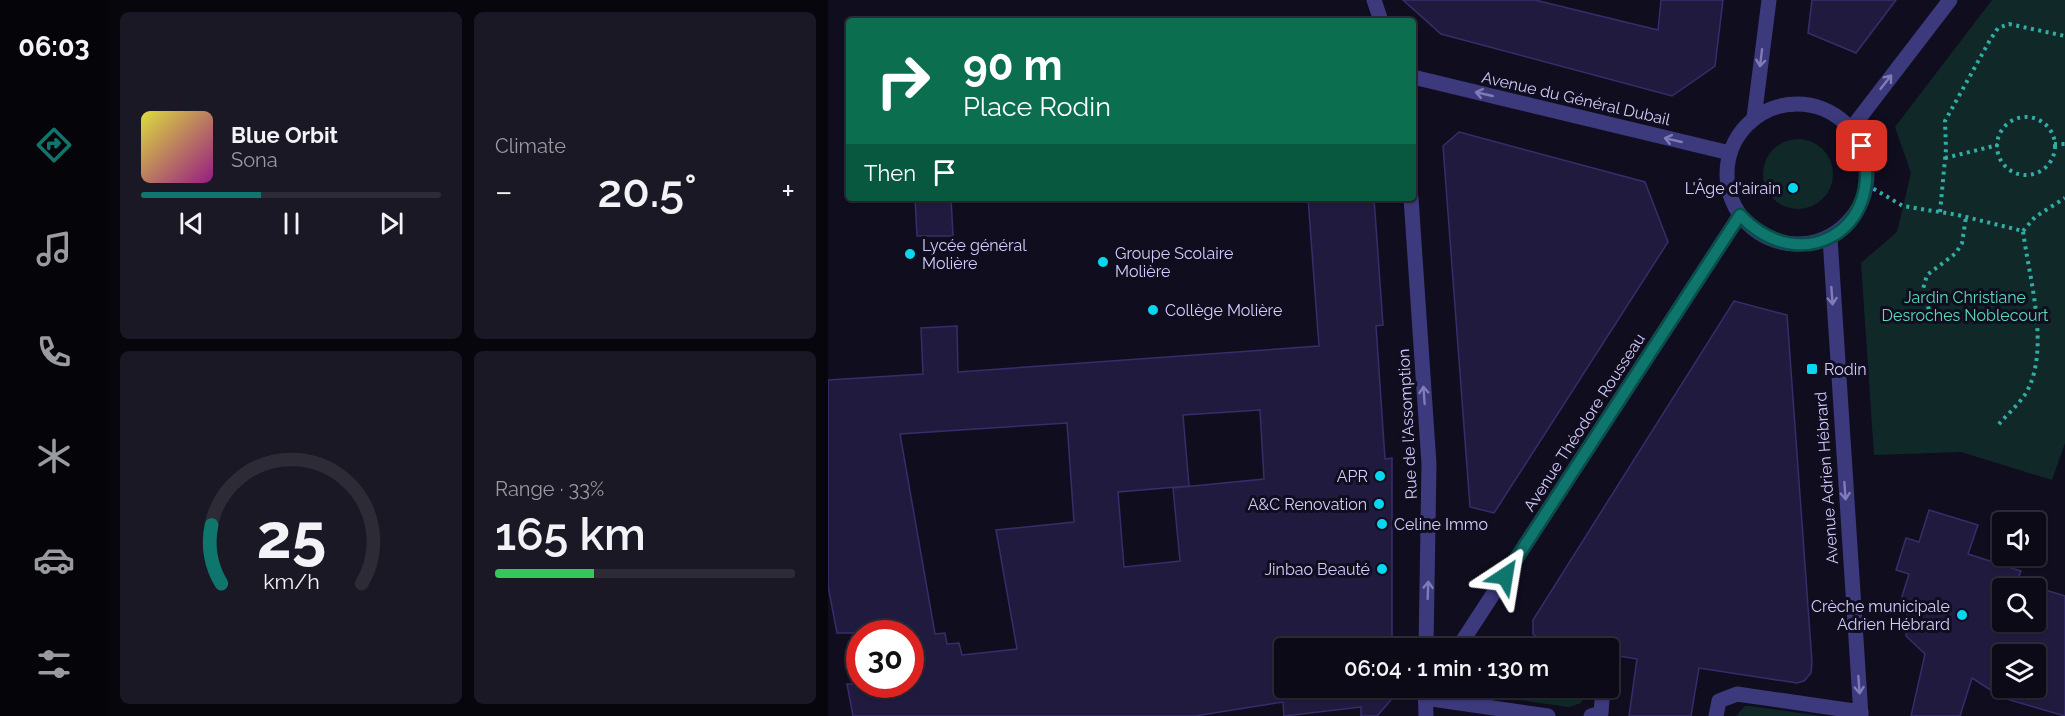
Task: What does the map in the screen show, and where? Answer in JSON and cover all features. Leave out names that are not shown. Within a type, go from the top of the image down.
[{"type":"street","points":[[1374,0],[1380,18]]},
{"type":"street","points":[[1754,118],[1769,0]]},
{"type":"street","points":[[1851,129],[1950,0]]},
{"type":"street","name":"Avenue du Général Dubail","points":[[1416,78],[1730,153]]},
{"type":"street","points":[[1809,105],[1832,113],[1851,129],[1862,146],[1867,165],[1868,185],[1860,206],[1848,225],[1830,238],[1810,244],[1791,245],[1771,240],[1754,230],[1740,215],[1728,186],[1727,169],[1730,153],[1738,138],[1754,118],[1770,108],[1809,105]]},
{"type":"street","name":"Rue de l'Assomption","points":[[1411,201],[1429,464],[1426,638]]},
{"type":"street","name":"Avenue Théodore Rousseau","points":[[1465,638],[1740,215]]},
{"type":"street","name":"Avenue Adrien Hébrard","points":[[1830,238],[1861,714]]},
{"type":"street","points":[[1716,716],[1719,701],[1737,694],[1861,714]]},
{"type":"street","points":[[1426,716],[1427,698]]},
{"type":"street","points":[[1461,698],[1548,716]]},
{"type":"street","points":[[1591,716],[1601,712],[1603,698]]},
{"type":"path","points":[[1940,212],[1945,158],[1945,121],[1998,28],[2009,24],[2065,36]]},
{"type":"path","points":[[2029,117],[2041,121],[2053,136],[2054,144],[2052,159],[2040,171],[2026,175],[2012,171],[2002,163],[1998,145],[1999,134],[2004,126],[2015,118],[2029,117]]},
{"type":"path","points":[[2054,144],[2065,144]]},
{"type":"path","points":[[1945,158],[1998,145]]},
{"type":"path","points":[[1868,185],[1903,206],[1966,217],[2023,231]]},
{"type":"path","points":[[1998,425],[2026,393],[2035,367],[2037,323],[2023,231],[2035,217],[2065,198]]},
{"type":"path","points":[[1942,316],[1929,310],[1923,289],[1927,275],[1956,253],[1962,243],[1966,217]]},
{"type":"green space","name":"Jardin Christiane Desroches Noblecourt","points":[[1992,0],[2065,0],[2065,443],[2052,480],[1961,452],[1874,455],[1861,263],[1897,232],[1911,173],[1895,127]]},
{"type":"green space","points":[[1791,139],[1805,139],[1818,145],[1827,154],[1833,167],[1831,187],[1823,199],[1805,209],[1791,209],[1778,203],[1769,194],[1763,181],[1763,167],[1769,154],[1778,145]]},
{"type":"green space","points":[[1505,698],[1584,698],[1581,703],[1569,707]]},
{"type":"green space","points":[[1745,706],[1750,706],[1822,716],[1736,716]]},
{"type":"building","points":[[1403,0],[1535,0],[1658,30],[1661,0],[1723,0],[1715,66],[1672,96],[1441,34]]},
{"type":"building","points":[[1812,0],[1896,0],[1856,53],[1808,33]]},
{"type":"building","points":[[1459,132],[1645,182],[1668,242],[1494,513],[1470,507],[1443,146]]},
{"type":"building","points":[[915,201],[951,201],[953,236],[917,236]]},
{"type":"building","points":[[1308,201],[1374,201],[1383,325],[1376,326],[1385,459],[1392,458],[1392,638],[1274,638],[1274,698],[1391,698],[1377,716],[1361,716],[1361,707],[1284,716],[1283,702],[1195,716],[853,716],[850,698],[924,698],[924,620],[846,620],[846,633],[837,633],[828,586],[828,380],[923,374],[921,328],[957,326],[958,372],[1319,346]],"holes":[[[1260,410],[1264,479],[1173,488],[1180,561],[1124,567],[1118,492],[1189,486],[1183,415]],[[1067,423],[1074,522],[996,530],[1017,649],[962,655],[959,643],[947,644],[945,633],[935,634],[900,434]]]},
{"type":"building","points":[[1734,301],[1787,315],[1811,673],[1804,681],[1797,683],[1699,668],[1691,716],[1629,716],[1637,659],[1619,656],[1619,638],[1538,638],[1533,634],[1533,620]]},
{"type":"building","name":"Crèche municipale Adrien Hébrard","points":[[1929,510],[1978,525],[1968,554],[1992,562],[1992,566],[2005,566],[2021,571],[2018,578],[1992,578],[1992,632],[2046,632],[2046,590],[2065,596],[2065,716],[2003,698],[2046,698],[2046,644],[1992,644],[1992,691],[1972,678],[1960,716],[1911,716],[1925,654],[1906,636],[1907,608],[1899,606],[1909,574],[1896,570],[1906,538],[1919,542]]},
{"type":"place","name":"L'Âge d'airain","points":[[1793,188]]},
{"type":"place","name":"Lycée général Molière","points":[[910,254]]},
{"type":"place","name":"Groupe Scolaire Molière","points":[[1103,262]]},
{"type":"place","name":"Collège Molière","points":[[1153,310]]},
{"type":"place","name":"Rodin","points":[[1812,369]]},
{"type":"place","name":"APR","points":[[1380,476]]},
{"type":"place","name":"A&C Renovation","points":[[1379,504]]},
{"type":"place","name":"Celine Immo","points":[[1382,524]]},
{"type":"place","name":"Jinbao Beauté","points":[[1382,569]]},
{"type":"place","name":"Crèche municipale Adrien Hébrard","points":[[1962,615]]},
{"type":"route","points":[[1505,576],[1740,215],[1754,230],[1771,240],[1791,245],[1810,244],[1830,238],[1848,225],[1860,206],[1868,185],[1867,165],[1862,146]]}]
